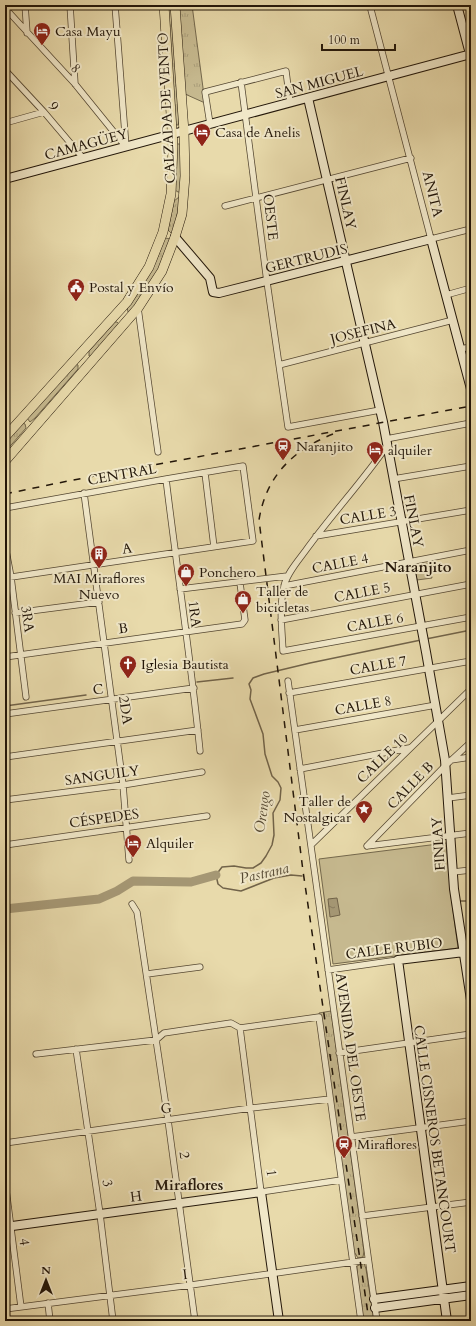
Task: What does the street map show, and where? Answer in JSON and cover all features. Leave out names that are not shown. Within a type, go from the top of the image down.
[{"type":"main road","name":"CALZADA DE VENTO","points":[[5,437],[127,302],[149,267],[163,232],[171,194],[173,169],[173,135],[164,5]]},
{"type":"main road","name":"CALZADA DE VENTO","points":[[5,460],[138,308],[162,271],[175,237],[182,214],[185,176],[184,132],[175,5]]},
{"type":"main road","points":[[171,194],[184,195]]},
{"type":"main road","points":[[163,232],[175,237]]},
{"type":"main road","points":[[78,356],[88,366]]},
{"type":"main road","points":[[21,419],[33,428]]},
{"type":"street","points":[[25,5],[27,33]]},
{"type":"street","points":[[70,5],[75,84]]},
{"type":"street","points":[[115,5],[126,147]]},
{"type":"street","points":[[457,5],[470,54]]},
{"type":"street","name":"ANITA","points":[[370,6],[471,389]]},
{"type":"street","name":"8","points":[[5,8],[75,84],[126,147]]},
{"type":"street","name":"SAN MIGUEL","points":[[173,135],[470,54]]},
{"type":"street","name":"9","points":[[5,70],[7,76],[44,112],[83,158]]},
{"type":"street","points":[[210,124],[205,92],[241,82],[286,71],[290,103]]},
{"type":"street","name":"OESTE","points":[[241,82],[267,282],[288,426],[380,410]]},
{"type":"street","name":"FINLAY","points":[[308,98],[380,410],[438,721],[447,761],[452,872],[471,1000]]},
{"type":"street","points":[[5,123],[44,112]]},
{"type":"street","name":"CAMAGÜEY","points":[[5,179],[173,135]]},
{"type":"street","points":[[225,206],[411,158]]},
{"type":"street","name":"GERTRUDIS","points":[[175,237],[210,278],[213,292],[219,293],[471,229]]},
{"type":"street","points":[[446,295],[471,288]]},
{"type":"street","points":[[138,308],[158,452]]},
{"type":"street","name":"JOSEFINA","points":[[279,365],[453,320]]},
{"type":"street","points":[[460,350],[471,347]]},
{"type":"street","points":[[281,620],[284,586],[287,576],[386,442],[471,423]]},
{"type":"street","name":"CENTRAL","points":[[5,508],[243,466],[253,541]]},
{"type":"street","points":[[394,479],[471,466]]},
{"type":"street","points":[[205,473],[214,546]]},
{"type":"street","name":"1RA","points":[[166,479],[194,688],[200,751]]},
{"type":"street","name":"2DA","points":[[84,493],[124,784],[129,860]]},
{"type":"street","name":"CALLE 3","points":[[316,536],[471,510]]},
{"type":"street","name":"A","points":[[8,578],[253,541]]},
{"type":"street","name":"3RA","points":[[5,545],[8,578],[15,613],[26,697]]},
{"type":"street","name":"CALLE 4","points":[[284,586],[471,550]]},
{"type":"street","points":[[180,589],[287,576]]},
{"type":"street","name":"B","points":[[5,657],[242,624],[245,620],[240,582]]},
{"type":"street","name":"CALLE 5","points":[[281,620],[471,584]]},
{"type":"street","points":[[15,613],[99,602]]},
{"type":"street","name":"CALLE 6","points":[[281,620],[283,650],[422,630],[471,617]]},
{"type":"street","name":"CALLE 7","points":[[290,693],[471,661]]},
{"type":"street","name":"AVENIDA DEL OESTE","points":[[288,681],[377,1321]]},
{"type":"street","name":"C","points":[[5,714],[194,688]]},
{"type":"street","name":"CALLE 10","points":[[311,844],[471,689]]},
{"type":"street","name":"CALLE 8","points":[[295,730],[436,705]]},
{"type":"street","points":[[5,757],[198,730]]},
{"type":"street","name":"CALLE B","points":[[450,836],[367,846],[447,761],[471,742]]},
{"type":"street","points":[[300,769],[410,748]]},
{"type":"street","points":[[447,761],[471,757]]},
{"type":"street","name":"SANGUILY","points":[[5,800],[202,772]]},
{"type":"street","points":[[448,798],[471,795]]},
{"type":"street","name":"CÉSPEDES","points":[[5,845],[207,816]]},
{"type":"street","points":[[450,836],[471,833]]},
{"type":"street","points":[[452,872],[471,870]]},
{"type":"street","points":[[132,904],[138,912],[156,1040]]},
{"type":"street","name":"CALLE RUBIO","points":[[328,970],[464,952]]},
{"type":"street","name":"CALLE CISNEROS BETANCOURT","points":[[398,960],[447,1321]]},
{"type":"street","points":[[147,974],[200,967]]},
{"type":"street","name":"AVENIDA DEL OESTE","points":[[240,1028],[319,1017],[361,1321]]},
{"type":"street","points":[[36,1054],[156,1040],[164,1033],[231,1023],[240,1028]]},
{"type":"street","name":"1","points":[[240,1028],[279,1321]]},
{"type":"street","points":[[340,1053],[471,1034]]},
{"type":"street","name":"2","points":[[156,1040],[196,1321]]},
{"type":"street","name":"3","points":[[76,1050],[100,1214],[113,1321]]},
{"type":"street","name":"G","points":[[5,1143],[251,1108],[330,1099]]},
{"type":"street","points":[[351,1136],[471,1121]]},
{"type":"street","name":"H","points":[[8,1226],[179,1204],[341,1180]]},
{"type":"street","name":"4","points":[[5,1181],[8,1226],[21,1307]]},
{"type":"street","points":[[362,1216],[471,1202]]},
{"type":"street","name":"I","points":[[5,1309],[368,1260]]},
{"type":"street","points":[[374,1299],[471,1286]]},
{"type":"street","points":[[375,1308],[471,1295]]},
{"type":"street","points":[[48,1304],[50,1321]]},
{"type":"green space","points":[[166,5],[171,5],[179,121],[178,125],[175,123]]},
{"type":"green space","points":[[178,5],[192,5],[205,103],[185,94]]},
{"type":"green space","points":[[177,144],[182,144],[181,192],[175,190]]},
{"type":"green space","points":[[179,197],[174,232],[171,233],[168,230],[174,201]]},
{"type":"green space","points":[[165,238],[171,239],[157,277],[129,313],[127,307]]},
{"type":"green space","points":[[115,322],[119,324],[91,356],[89,356],[89,351]]},
{"type":"green space","points":[[76,364],[78,365],[78,369],[30,422],[27,418]]},
{"type":"green space","points":[[23,423],[25,424],[26,428],[5,452],[5,442]]},
{"type":"green space","points":[[429,563],[432,578],[417,580],[414,565]]},
{"type":"green space","points":[[446,843],[458,948],[333,964],[319,859]]},
{"type":"green space","points":[[331,1011],[364,1251],[363,1257],[358,1258],[353,1250],[319,1013]]},
{"type":"green space","points":[[364,1263],[374,1321],[362,1321],[357,1266]]},
{"type":"water","points":[[337,898],[340,915],[330,917],[328,899]]},
{"type":"waterway","name":"Orengo","points":[[426,639],[471,630]]},
{"type":"waterway","name":"Orengo","points":[[302,876],[291,875],[274,878],[241,891],[223,888],[218,884],[216,875],[222,867],[234,866],[253,868],[261,863],[272,845],[274,835],[273,813],[280,800],[281,788],[272,776],[265,754],[263,734],[250,699],[251,690],[249,684],[253,678],[264,674],[421,640]]},
{"type":"waterway","points":[[197,682],[233,678]]},
{"type":"waterway","points":[[5,706],[86,695]]},
{"type":"waterway","name":"Orengo","points":[[5,909],[99,899],[117,891],[133,881],[191,882],[216,875]]},
{"type":"waterway","name":"Pastrana","points":[[459,901],[471,901]]},
{"type":"railway","points":[[5,494],[471,406]]},
{"type":"railway","points":[[333,434],[306,448],[284,466],[268,490],[259,520],[303,871],[369,1321]]},
{"type":"place","name":"Casa Mayu","points":[[42,46]]},
{"type":"place","name":"Casa de Anelis","points":[[202,147]]},
{"type":"place","name":"Postal y Envío","points":[[76,302]]},
{"type":"place","name":"Naranjito","points":[[283,461]]},
{"type":"place","name":"alquiler","points":[[375,465]]},
{"type":"place","name":"MAI Miraflores Nuevo","points":[[99,569]]},
{"type":"place","name":"Ponchero","points":[[186,587]]},
{"type":"place","name":"Taller de bicicletas","points":[[243,614]]},
{"type":"place","name":"Iglesia Bautista","points":[[128,679]]},
{"type":"place","name":"Taller de Nostalgicar","points":[[364,824]]},
{"type":"place","name":"Alquiler","points":[[133,858]]},
{"type":"place","name":"Miraflores","points":[[344,1159]]},
{"type":"district","name":"Naranjito","points":[[418,567]]},
{"type":"district","name":"Miraflores","points":[[189,1185]]}]
